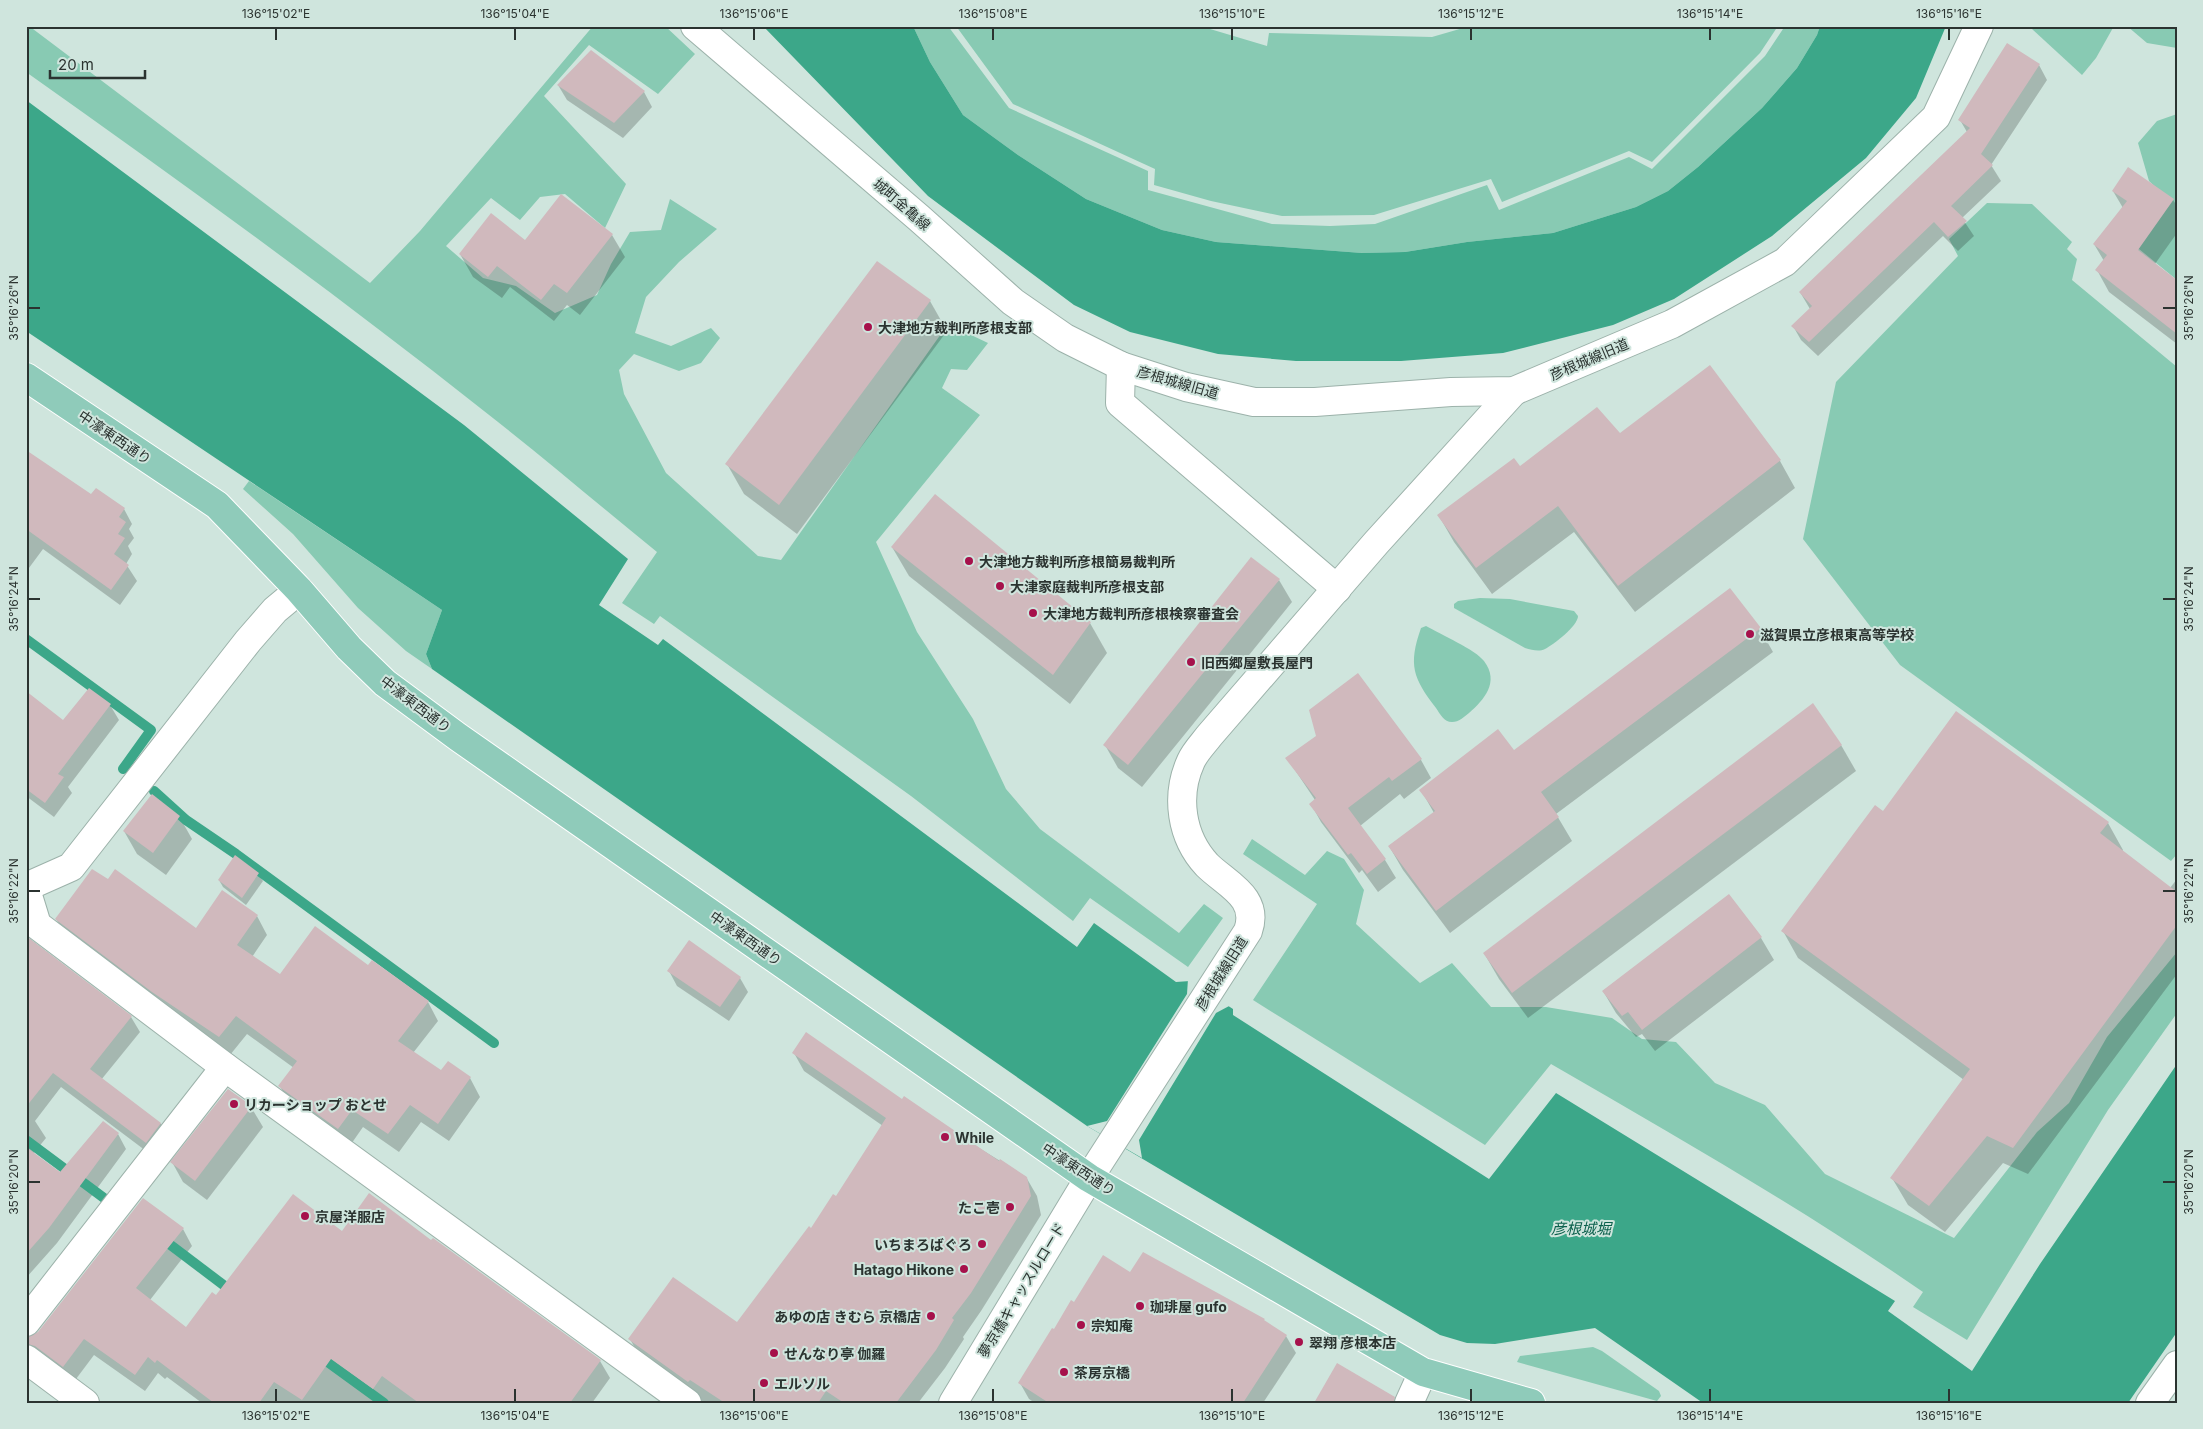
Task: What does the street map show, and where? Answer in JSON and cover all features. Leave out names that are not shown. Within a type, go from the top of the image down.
[{"type":"main road","name":"中濠東西通り","points":[[26,377],[217,506],[300,590],[349,648],[385,683],[466,743],[1089,1178],[1423,1372],[1531,1403]]},
{"type":"street","name":"城町金亀線","points":[[695,26],[919,218],[1013,302],[1065,338],[1121,366]]},
{"type":"street","name":"彦根城線旧道","points":[[1089,1178],[1248,930],[1251,914],[1247,900],[1238,890],[1208,866],[1192,846],[1185,827],[1182,805],[1184,784],[1192,760],[1209,736],[1337,589],[1120,403],[1121,366],[1186,387],[1254,402],[1316,402],[1450,392],[1514,390],[1672,324],[1785,262],[1936,117],[1979,26]]},
{"type":"street","points":[[1337,589],[1514,390]]},
{"type":"street","points":[[300,590],[274,610],[248,641],[71,867],[26,888],[37,925],[225,1068],[687,1403]]},
{"type":"street","points":[[26,1322],[225,1068]]},
{"type":"street","name":"夢京橋キャッスルロード","points":[[952,1403],[1089,1178]]},
{"type":"street","points":[[26,1359],[85,1403]]},
{"type":"street","points":[[2150,1403],[2177,1365]]},
{"type":"street","points":[[1409,1403],[1423,1372]]},
{"type":"shaded area","points":[[26,26],[29,26],[370,283],[420,231],[593,26],[665,26],[695,54],[658,94],[589,45],[544,96],[626,184],[605,228],[565,194],[540,197],[520,220],[491,198],[446,246],[483,278],[516,286],[555,313],[597,295],[611,264],[630,232],[661,230],[670,199],[717,229],[679,262],[646,297],[635,333],[671,346],[711,328],[720,338],[701,363],[679,371],[634,354],[619,370],[624,394],[666,473],[758,556],[781,560],[948,324],[988,343],[967,370],[951,369],[942,388],[980,415],[876,542],[917,632],[973,719],[1006,789],[1040,829],[1179,933],[1204,904],[1223,918],[1188,967],[1090,898],[1073,921],[911,796],[660,616],[654,624],[622,603],[657,552],[506,428],[428,367],[200,196],[26,72]]},
{"type":"shaded area","points":[[913,26],[948,26],[1009,108],[1148,171],[1148,190],[1272,224],[1330,226],[1375,224],[1487,185],[1499,210],[1629,157],[1652,169],[1765,56],[1785,26],[1820,26],[1817,35],[1797,68],[1762,108],[1698,167],[1668,191],[1636,207],[1553,233],[1467,242],[1405,252],[1362,253],[1216,242],[1162,230],[1086,199],[1018,155],[963,115],[930,62]]},
{"type":"shaded area","points":[[956,26],[1200,26],[1267,46],[1269,33],[1432,37],[1470,26],[1778,26],[1760,53],[1652,162],[1629,151],[1502,202],[1491,179],[1374,215],[1282,216],[1211,201],[1154,185],[1155,169],[1013,104]]},
{"type":"shaded area","points":[[2034,26],[2114,26],[2096,58],[2082,75],[2032,29]]},
{"type":"shaded area","points":[[2127,26],[2177,26],[2177,48],[2147,43]]},
{"type":"shaded area","points":[[2177,114],[2177,280],[2112,227],[2164,195],[2149,181],[2138,143],[2157,121]]},
{"type":"shaded area","points":[[1987,203],[2032,204],[2072,242],[2067,249],[2077,259],[2072,280],[2177,367],[2177,854],[2171,861],[1900,665],[1803,539],[1836,382],[1958,256],[1949,239]]},
{"type":"shaded area","points":[[249,481],[442,610],[426,654],[432,669],[406,651],[358,608],[293,534],[243,489]]},
{"type":"shaded area","points":[[1480,598],[1510,599],[1574,611],[1578,616],[1570,630],[1545,649],[1538,651],[1525,648],[1454,608],[1454,604],[1458,601]]},
{"type":"shaded area","points":[[1426,626],[1474,652],[1484,661],[1489,669],[1490,683],[1485,696],[1469,713],[1457,721],[1449,722],[1442,717],[1422,688],[1415,671],[1414,662],[1417,641],[1421,628]]},
{"type":"shaded area","points":[[1252,839],[1305,875],[1327,851],[1344,859],[1364,890],[1356,924],[1420,983],[1452,963],[1491,1007],[1546,1007],[1612,1018],[1642,1039],[1676,1042],[1715,1083],[1765,1105],[1825,1174],[1954,1238],[2037,1132],[2069,1103],[2107,1037],[2177,952],[2177,1013],[2108,1110],[1967,1340],[1913,1307],[1923,1292],[1878,1261],[1739,1174],[1551,1064],[1485,1145],[1253,1000],[1317,904],[1243,854]]},
{"type":"shaded area","points":[[1593,1347],[1602,1351],[1659,1391],[1661,1396],[1657,1401],[1517,1362],[1520,1356]]},
{"type":"water","points":[[763,26],[913,26],[930,62],[963,115],[1018,155],[1086,199],[1162,230],[1216,242],[1362,253],[1405,252],[1467,242],[1553,233],[1636,207],[1668,191],[1698,167],[1762,108],[1797,68],[1817,35],[1820,26],[1946,26],[1916,98],[1866,158],[1772,236],[1674,299],[1613,325],[1503,353],[1401,361],[1296,361],[1218,354],[1130,332],[1074,305],[928,196]]},
{"type":"water","name":"彦根城堀","points":[[26,100],[464,425],[628,559],[599,605],[658,645],[663,639],[1077,947],[1094,923],[1176,982],[1190,981],[1233,1009],[1233,1015],[1489,1179],[1556,1093],[1895,1301],[1888,1311],[1972,1371],[2040,1264],[2177,1064],[2177,1332],[2128,1403],[1703,1403],[1595,1328],[1495,1344],[1467,1343],[1440,1335],[1087,1126],[432,669],[426,654],[442,610],[26,331]]},
{"type":"pier","points":[[1188,979],[1231,1005],[1216,1013],[1139,1140],[1142,1158],[1087,1126],[1107,1121],[1187,994]]},
{"type":"building","points":[[2007,43],[2040,64],[1981,154],[1993,165],[1951,206],[1967,221],[1948,237],[1934,222],[1809,342],[1791,326],[1812,306],[1799,292],[1970,128],[1958,120]]},
{"type":"building","points":[[591,50],[645,91],[614,123],[557,85]]},
{"type":"building","points":[[2128,167],[2174,199],[2138,250],[2177,280],[2177,334],[2095,270],[2107,255],[2093,244],[2127,201],[2112,191]]},
{"type":"building","points":[[561,194],[613,234],[567,293],[554,284],[541,300],[497,266],[488,277],[459,254],[491,213],[525,240]]},
{"type":"building","points":[[877,261],[931,300],[779,505],[725,464]]},
{"type":"building","points":[[1710,365],[1781,460],[1618,586],[1558,506],[1476,568],[1437,515],[1514,458],[1520,466],[1597,407],[1620,433]]},
{"type":"building","points":[[26,450],[91,494],[96,488],[125,508],[119,517],[126,522],[118,534],[125,538],[114,554],[129,565],[111,590],[26,529]]},
{"type":"building","points":[[935,494],[1091,622],[1053,675],[891,547]]},
{"type":"building","name":"旧西郷屋敷長屋門","points":[[1251,557],[1280,579],[1128,765],[1103,745]]},
{"type":"building","points":[[1730,588],[1761,628],[1541,792],[1559,817],[1436,911],[1388,846],[1435,811],[1419,790],[1498,729],[1514,750]]},
{"type":"building","points":[[1358,673],[1422,759],[1392,781],[1389,777],[1348,808],[1386,859],[1367,874],[1351,853],[1348,855],[1309,804],[1316,798],[1285,758],[1316,736],[1309,710]]},
{"type":"building","points":[[89,688],[111,704],[58,774],[64,777],[45,803],[26,789],[26,691],[63,720]]},
{"type":"building","points":[[1813,703],[1842,745],[1512,993],[1483,953]]},
{"type":"building","points":[[1956,711],[2109,822],[2100,833],[2177,892],[2177,925],[2013,1148],[1987,1136],[1929,1206],[1890,1178],[1970,1069],[1781,931],[1875,805],[1883,811]]},
{"type":"building","points":[[152,794],[180,816],[153,853],[123,831]]},
{"type":"building","points":[[235,855],[259,873],[242,898],[218,880]]},
{"type":"building","points":[[92,869],[108,879],[115,869],[196,928],[222,890],[258,915],[237,945],[280,974],[315,926],[368,965],[372,960],[429,1001],[398,1041],[441,1070],[448,1061],[471,1077],[438,1124],[410,1105],[388,1134],[352,1110],[338,1129],[278,1086],[297,1061],[236,1016],[219,1037],[152,992],[55,919]]},
{"type":"building","points":[[1729,894],[1762,937],[1642,1030],[1628,1012],[1622,1016],[1602,991]]},
{"type":"building","points":[[26,936],[132,1016],[90,1069],[161,1123],[146,1143],[53,1073],[26,1107]]},
{"type":"building","points":[[689,940],[741,977],[720,1007],[667,971]]},
{"type":"building","points":[[806,1032],[902,1099],[904,1096],[999,1161],[1000,1159],[1027,1177],[1031,1196],[971,1293],[952,1318],[954,1320],[936,1350],[896,1403],[844,1403],[826,1391],[818,1403],[725,1403],[690,1380],[688,1382],[628,1339],[673,1277],[737,1322],[809,1226],[811,1228],[833,1194],[836,1196],[886,1118],[792,1053]]},
{"type":"building","points":[[228,1089],[252,1106],[195,1181],[170,1162]]},
{"type":"building","points":[[103,1121],[119,1133],[49,1228],[26,1254],[26,1147],[60,1172]]},
{"type":"building","points":[[369,1193],[431,1240],[433,1238],[601,1360],[570,1403],[419,1403],[382,1376],[373,1389],[331,1359],[302,1400],[274,1382],[259,1403],[214,1403],[157,1360],[155,1363],[148,1357],[135,1375],[84,1339],[63,1367],[35,1346],[26,1344],[28,1337],[38,1332],[143,1198],[184,1228],[136,1288],[186,1327],[212,1292],[216,1295],[293,1194],[342,1231]]},
{"type":"building","points":[[1143,1252],[1265,1319],[1287,1335],[1243,1403],[1049,1403],[1018,1383],[1052,1328],[1054,1329],[1071,1300],[1074,1302],[1103,1255],[1130,1272]]},
{"type":"building","points":[[1337,1363],[1395,1397],[1394,1403],[1314,1403]]},
{"type":"waterway","points":[[26,639],[151,730],[123,769]]},
{"type":"waterway","points":[[154,791],[186,820],[236,854],[494,1043]]},
{"type":"waterway","points":[[26,1140],[108,1201]]},
{"type":"waterway","points":[[160,1237],[234,1293]]},
{"type":"waterway","points":[[318,1355],[384,1403]]},
{"type":"place","name":"大津地方裁判所彦根支部","points":[[868,327]]},
{"type":"place","name":"大津地方裁判所彦根簡易裁判所","points":[[969,561]]},
{"type":"place","name":"大津家庭裁判所彦根支部","points":[[1000,586]]},
{"type":"place","name":"大津地方裁判所彦根検察審査会","points":[[1033,613]]},
{"type":"place","name":"滋賀県立彦根東高等学校","points":[[1750,634]]},
{"type":"place","name":"旧西郷屋敷長屋門","points":[[1191,662]]},
{"type":"place","name":"リカーショップ おとせ","points":[[234,1104]]},
{"type":"place","name":"While","points":[[945,1137]]},
{"type":"place","name":"たこ壱","points":[[1010,1207]]},
{"type":"place","name":"京屋洋服店","points":[[305,1216]]},
{"type":"place","name":"いちまろばぐろ","points":[[982,1244]]},
{"type":"place","name":"Hatago Hikone","points":[[964,1269]]},
{"type":"place","name":"珈琲屋 gufo","points":[[1140,1306]]},
{"type":"place","name":"あゆの店 きむら 京橋店","points":[[931,1316]]},
{"type":"place","name":"宗知庵","points":[[1081,1325]]},
{"type":"place","name":"翠翔 彦根本店","points":[[1299,1342]]},
{"type":"place","name":"せんなり亭 伽羅","points":[[774,1353]]},
{"type":"place","name":"茶房京橋","points":[[1064,1372]]},
{"type":"place","name":"エルソル","points":[[764,1383]]}]
